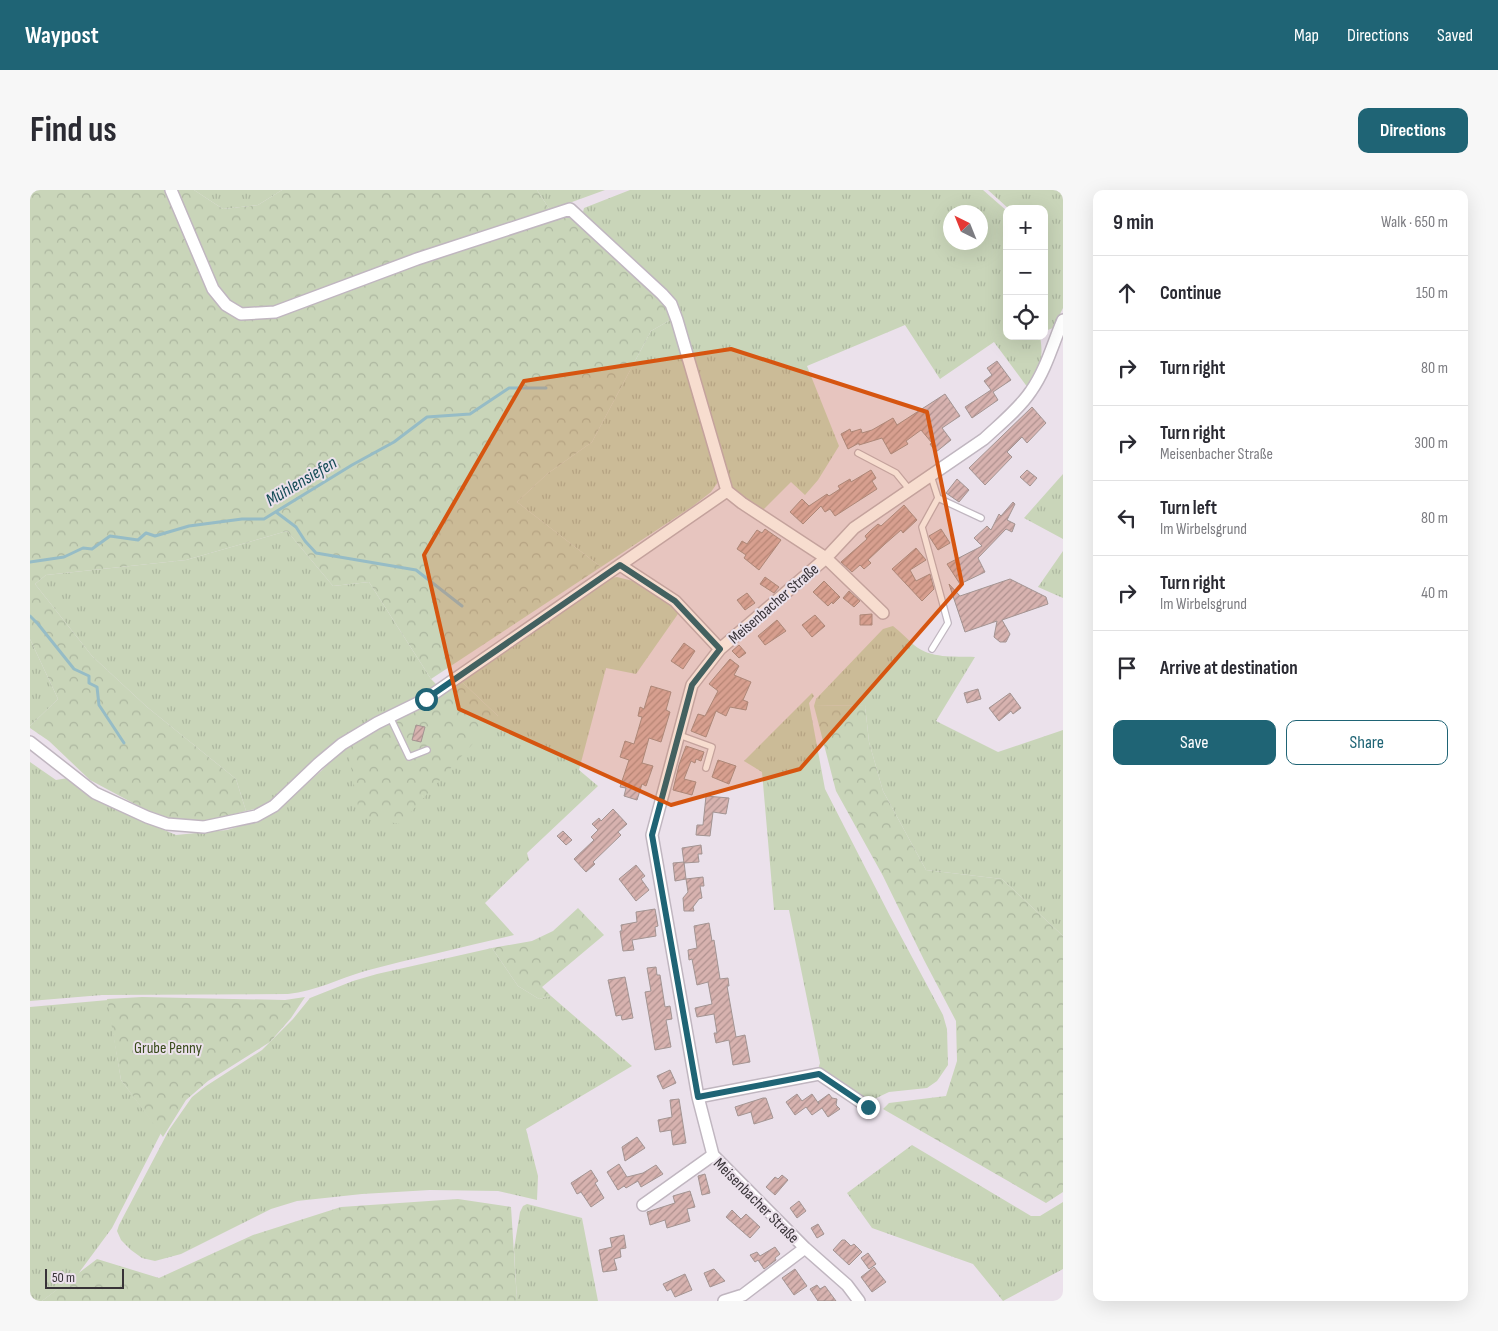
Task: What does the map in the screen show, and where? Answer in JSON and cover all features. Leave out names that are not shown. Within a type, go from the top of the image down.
[{"type":"street","points":[[172,190],[212,289],[226,305],[241,314],[275,312],[417,259],[570,209],[671,304],[727,491],[742,503],[826,558],[883,614]]},
{"type":"street","name":"Meisenbacher Straße","points":[[859,1301],[847,1285],[805,1248],[713,1155],[698,1097],[652,835],[692,685],[720,649],[826,558],[854,528],[984,439],[1003,422],[1030,393],[1041,373],[1063,320]]},
{"type":"street","points":[[30,742],[95,794],[167,824],[204,827],[256,816],[274,806],[342,744],[426,699],[727,491]]},
{"type":"street","points":[[620,565],[675,601],[720,649]]},
{"type":"street","points":[[698,1097],[819,1074],[868,1107]]},
{"type":"street","points":[[643,1205],[713,1155]]},
{"type":"street","points":[[724,1301],[743,1295],[805,1248]]},
{"type":"lane","points":[[858,453],[896,473],[909,489]]},
{"type":"lane","points":[[931,476],[938,498],[922,527],[948,623],[932,649]]},
{"type":"lane","points":[[938,498],[981,518]]},
{"type":"lane","points":[[390,717],[409,757],[426,750]]},
{"type":"lane","points":[[679,735],[712,747],[706,768]]},
{"type":"highlighted area","points":[[731,349],[927,412],[962,584],[800,769],[671,805],[459,709],[424,555],[524,381]]},
{"type":"green space","points":[[30,190],[194,190],[223,209],[258,205],[282,190],[537,190],[550,210],[575,219],[663,299],[672,319],[651,331],[592,442],[547,474],[517,502],[601,567],[431,679],[369,582],[333,586],[287,531],[186,560],[46,575],[35,584],[92,656],[147,707],[236,779],[246,811],[207,821],[172,819],[146,810],[90,780],[49,741],[30,728],[58,699],[30,639]]},
{"type":"green space","points":[[194,190],[282,190],[258,205],[223,209]]},
{"type":"green space","points":[[537,190],[605,190],[550,210]]},
{"type":"green space","points":[[630,190],[983,190],[1003,208],[1003,340],[1041,340],[1042,351],[1040,364],[1028,388],[994,342],[940,379],[905,325],[807,366],[839,446],[818,480],[805,495],[791,482],[762,511],[742,500],[727,481],[670,297],[583,212],[584,208]]},
{"type":"green space","points":[[988,190],[1063,190],[1063,308],[1053,328],[1048,330],[1048,205],[1005,205]]},
{"type":"green space","points":[[672,319],[720,479],[711,492],[693,506],[601,567],[517,502],[547,474],[592,442],[651,331]]},
{"type":"green space","points":[[1063,474],[1063,539],[1024,518]]},
{"type":"green space","points":[[287,531],[333,586],[369,582],[431,679],[438,686],[378,717],[264,807],[246,811],[236,779],[147,707],[92,656],[35,584],[46,575],[186,560]]},
{"type":"green space","points":[[1063,551],[1063,598],[1038,587]]},
{"type":"green space","points":[[617,577],[637,582],[680,611],[636,674],[606,668],[579,770],[598,786],[527,853],[529,860],[485,903],[514,935],[365,971],[318,988],[288,994],[102,995],[30,1001],[30,762],[56,780],[68,778],[93,795],[138,819],[176,835],[227,830],[254,822],[277,809],[347,746],[498,716],[462,682],[604,579]]},
{"type":"green space","points":[[893,626],[914,645],[928,653],[943,656],[975,657],[936,721],[998,752],[1063,730],[1063,936],[1002,879],[926,870],[883,791],[869,742],[865,705],[814,706],[816,699],[883,629]]},
{"type":"green space","points":[[30,639],[58,699],[30,726]]},
{"type":"green space","points":[[462,682],[498,716],[400,824],[360,817],[347,746],[423,706]]},
{"type":"green space","points":[[812,693],[814,696],[809,703],[825,789],[943,1015],[947,1029],[948,1065],[937,1081],[927,1088],[889,1092],[868,1102],[818,1069],[820,1063],[789,910],[774,910],[762,772],[744,761]]},
{"type":"green space","points":[[865,705],[869,742],[883,791],[926,870],[1002,879],[1063,936],[1063,1192],[1046,1203],[883,1109],[889,1103],[946,1096],[957,1061],[956,1021],[883,876],[836,791],[814,706]]},
{"type":"green space","points":[[578,908],[604,935],[542,987],[551,996],[539,999],[518,986],[492,948],[532,941],[553,931]]},
{"type":"green space","points":[[492,948],[518,986],[539,999],[551,996],[632,1066],[526,1129],[538,1176],[537,1200],[498,1191],[430,1190],[362,1194],[297,1201],[271,1209],[181,1254],[155,1261],[142,1258],[121,1240],[117,1231],[119,1225],[169,1130],[192,1097],[262,1050],[293,1019],[310,998],[353,981],[377,974]]},
{"type":"green space","name":"Grube Penny","points":[[142,997],[285,1000],[305,997],[291,1018],[270,1042],[208,1081],[186,1100],[163,1137],[121,1080],[107,999]]},
{"type":"green space","points":[[108,1000],[121,1080],[161,1133],[112,1228],[78,1274],[42,1301],[30,1301],[30,1007]]},
{"type":"green space","points":[[912,1145],[1031,1216],[1040,1216],[1063,1202],[1063,1269],[1003,1301],[973,1264],[872,1228],[847,1193]]},
{"type":"green space","points":[[458,1199],[511,1207],[517,1301],[42,1301],[97,1259],[159,1278],[253,1235],[341,1207]]},
{"type":"green space","points":[[527,1204],[582,1218],[598,1301],[517,1301],[514,1249],[520,1212],[523,1206]]},
{"type":"building","points":[[997,361],[1011,380],[993,392],[998,400],[972,418],[965,407],[991,390],[984,381],[992,375],[987,368]]},
{"type":"building","points":[[945,394],[960,416],[942,428],[951,440],[936,452],[930,444],[932,443],[921,430],[906,441],[908,444],[891,454],[882,438],[859,445],[859,443],[848,449],[841,434],[850,429],[851,432],[861,429],[862,433],[872,430],[893,418],[897,425]]},
{"type":"building","points":[[1032,407],[1046,423],[1027,443],[1022,437],[1007,452],[1012,457],[985,485],[969,468]]},
{"type":"building","points":[[871,470],[876,478],[872,481],[877,489],[835,516],[830,509],[825,512],[821,506],[803,524],[790,512],[802,499],[809,506],[827,494],[829,496],[840,489],[838,486],[850,479],[851,482]]},
{"type":"building","points":[[1027,470],[1037,478],[1030,486],[1020,477]]},
{"type":"building","points":[[957,479],[969,490],[959,502],[946,493]]},
{"type":"building","points":[[1013,502],[1015,504],[1007,520],[1015,524],[1012,532],[1006,529],[978,558],[985,572],[960,584],[947,564],[982,546],[974,538],[987,526],[991,530],[999,514],[1001,516]]},
{"type":"building","points":[[904,505],[917,520],[903,533],[901,530],[885,544],[868,560],[871,563],[864,569],[860,565],[852,572],[841,562],[867,539],[865,536],[871,530],[878,524],[881,526]]},
{"type":"building","points":[[765,529],[781,540],[759,570],[744,558],[746,555],[737,549],[742,541],[747,544],[757,530],[762,533]]},
{"type":"building","points":[[941,529],[950,543],[938,550],[929,536]]},
{"type":"building","points":[[916,548],[926,560],[910,570],[916,581],[930,574],[934,589],[922,601],[892,569]]},
{"type":"building","points":[[765,577],[779,587],[774,593],[760,584]]},
{"type":"building","points":[[1010,579],[1046,597],[1048,604],[1002,620],[1010,634],[1006,642],[1000,642],[994,637],[997,621],[965,632],[949,584],[960,596]]},
{"type":"building","points":[[824,581],[840,597],[828,606],[813,592]]},
{"type":"building","points":[[849,591],[860,601],[854,607],[843,598]]},
{"type":"building","points":[[747,593],[755,603],[745,610],[737,600]]},
{"type":"building","points":[[872,614],[872,625],[860,625],[860,615]]},
{"type":"building","points":[[815,615],[825,626],[812,637],[802,625]]},
{"type":"building","points":[[777,620],[786,631],[765,645],[758,636]]},
{"type":"building","points":[[684,643],[695,651],[683,669],[671,661]]},
{"type":"building","points":[[739,645],[746,653],[739,658],[732,651]]},
{"type":"building","points":[[730,659],[739,666],[734,675],[751,682],[743,700],[748,702],[746,710],[730,707],[726,716],[716,711],[706,737],[691,731],[698,714],[705,716],[718,691],[709,684]]},
{"type":"building","points":[[651,686],[671,692],[666,710],[670,712],[661,742],[649,738],[642,763],[653,766],[646,786],[642,784],[637,800],[624,796],[626,788],[620,787],[629,760],[620,757],[625,741],[634,744],[642,717],[638,716],[640,707],[644,709]]},
{"type":"building","points":[[978,689],[981,699],[967,703],[964,693]]},
{"type":"building","points":[[1010,693],[1021,708],[1013,714],[1011,711],[999,721],[989,708]]},
{"type":"building","points":[[416,725],[425,727],[421,742],[412,740]]},
{"type":"building","points":[[686,746],[704,752],[701,761],[696,759],[695,763],[691,761],[684,779],[696,782],[692,795],[673,790]]},
{"type":"building","points":[[718,760],[736,766],[729,784],[712,777]]},
{"type":"building","points":[[706,796],[729,798],[726,814],[713,812],[710,836],[696,835],[697,825],[703,825]]},
{"type":"building","points":[[613,809],[627,824],[618,832],[621,835],[593,862],[595,864],[586,872],[574,859],[594,840],[591,837],[598,830],[592,824],[599,818],[601,821]]},
{"type":"building","points":[[563,831],[572,840],[566,845],[557,836]]},
{"type":"building","points":[[701,845],[702,854],[698,854],[699,862],[684,863],[682,848]]},
{"type":"building","points":[[684,862],[686,879],[675,881],[673,863]]},
{"type":"building","points":[[636,865],[645,876],[641,879],[649,890],[636,901],[619,879]]},
{"type":"building","points":[[703,877],[704,886],[700,886],[702,898],[693,907],[694,911],[684,911],[683,898],[688,892],[686,879]]},
{"type":"building","points":[[655,909],[658,926],[655,927],[656,936],[632,940],[634,950],[623,951],[621,925],[637,922],[636,912]]},
{"type":"building","points":[[709,923],[712,941],[714,940],[720,979],[728,978],[729,986],[727,986],[736,1037],[745,1035],[750,1062],[733,1065],[729,1040],[716,1043],[714,1033],[717,1033],[714,1014],[697,1017],[695,1008],[712,1004],[708,982],[697,985],[692,959],[689,960],[688,950],[697,948],[694,926]]},
{"type":"building","points":[[656,967],[657,975],[660,975],[665,1007],[670,1006],[672,1019],[666,1020],[671,1047],[655,1050],[645,992],[651,991],[647,968]]},
{"type":"building","points":[[625,977],[633,1018],[622,1020],[621,1015],[616,1016],[608,980]]},
{"type":"building","points":[[670,1070],[676,1083],[663,1089],[657,1076]]},
{"type":"building","points":[[797,1094],[802,1101],[812,1094],[819,1104],[818,1102],[829,1094],[832,1098],[837,1099],[836,1105],[840,1109],[828,1117],[822,1108],[812,1115],[806,1107],[795,1115],[786,1102]]},
{"type":"building","points":[[766,1098],[773,1118],[754,1124],[751,1112],[738,1116],[735,1107]]},
{"type":"building","points":[[679,1099],[686,1143],[673,1145],[671,1130],[660,1132],[658,1120],[672,1117],[670,1100]]},
{"type":"building","points":[[637,1137],[645,1148],[625,1161],[622,1147]]},
{"type":"building","points":[[619,1164],[627,1177],[643,1173],[656,1165],[663,1174],[641,1187],[638,1181],[618,1190],[607,1172]]},
{"type":"building","points":[[591,1170],[598,1181],[595,1183],[604,1198],[591,1207],[581,1192],[577,1194],[571,1183]]},
{"type":"building","points":[[705,1174],[710,1193],[702,1195],[698,1176]]},
{"type":"building","points":[[782,1175],[788,1180],[775,1195],[766,1187],[775,1177],[778,1179]]},
{"type":"building","points":[[690,1191],[695,1207],[687,1209],[690,1221],[667,1228],[665,1220],[650,1225],[647,1212],[675,1203],[673,1196]]},
{"type":"building","points":[[799,1201],[806,1211],[797,1218],[790,1208]]},
{"type":"building","points":[[732,1210],[741,1219],[746,1214],[760,1227],[750,1238],[726,1217]]},
{"type":"building","points":[[818,1224],[824,1234],[817,1238],[811,1228]]},
{"type":"building","points":[[624,1235],[626,1248],[620,1249],[621,1257],[614,1259],[617,1270],[603,1272],[599,1250],[612,1247],[610,1238]]},
{"type":"building","points":[[842,1240],[845,1240],[851,1246],[854,1244],[862,1252],[849,1265],[833,1250]]},
{"type":"building","points":[[775,1247],[780,1254],[775,1258],[776,1260],[764,1269],[758,1260],[755,1262],[750,1255],[757,1252],[760,1256]]},
{"type":"building","points":[[868,1253],[876,1264],[869,1269],[861,1258]]},
{"type":"building","points":[[874,1267],[886,1282],[872,1292],[861,1277]]},
{"type":"building","points":[[714,1269],[725,1281],[710,1287],[704,1273]]},
{"type":"building","points":[[795,1269],[807,1286],[794,1295],[782,1278]]},
{"type":"building","points":[[685,1274],[692,1290],[675,1297],[671,1289],[667,1291],[663,1284]]},
{"type":"building","points":[[817,1285],[820,1289],[825,1286],[836,1301],[818,1301],[810,1289]]},
{"type":"waterway","name":"Mühlensiefen","points":[[30,562],[64,557],[83,548],[92,549],[110,536],[138,540],[146,533],[155,536],[189,526],[242,519],[264,519],[352,465],[394,442],[427,417],[470,414],[509,388],[546,388]]},
{"type":"waterway","points":[[276,512],[296,527],[316,553],[416,570],[462,606]]},
{"type":"waterway","points":[[30,616],[74,669],[89,676],[89,683],[97,687],[99,705],[124,743]]},
{"type":"route","points":[[426,699],[620,565],[675,601],[720,649],[692,685],[652,835],[698,1097],[819,1074],[868,1107]]}]
